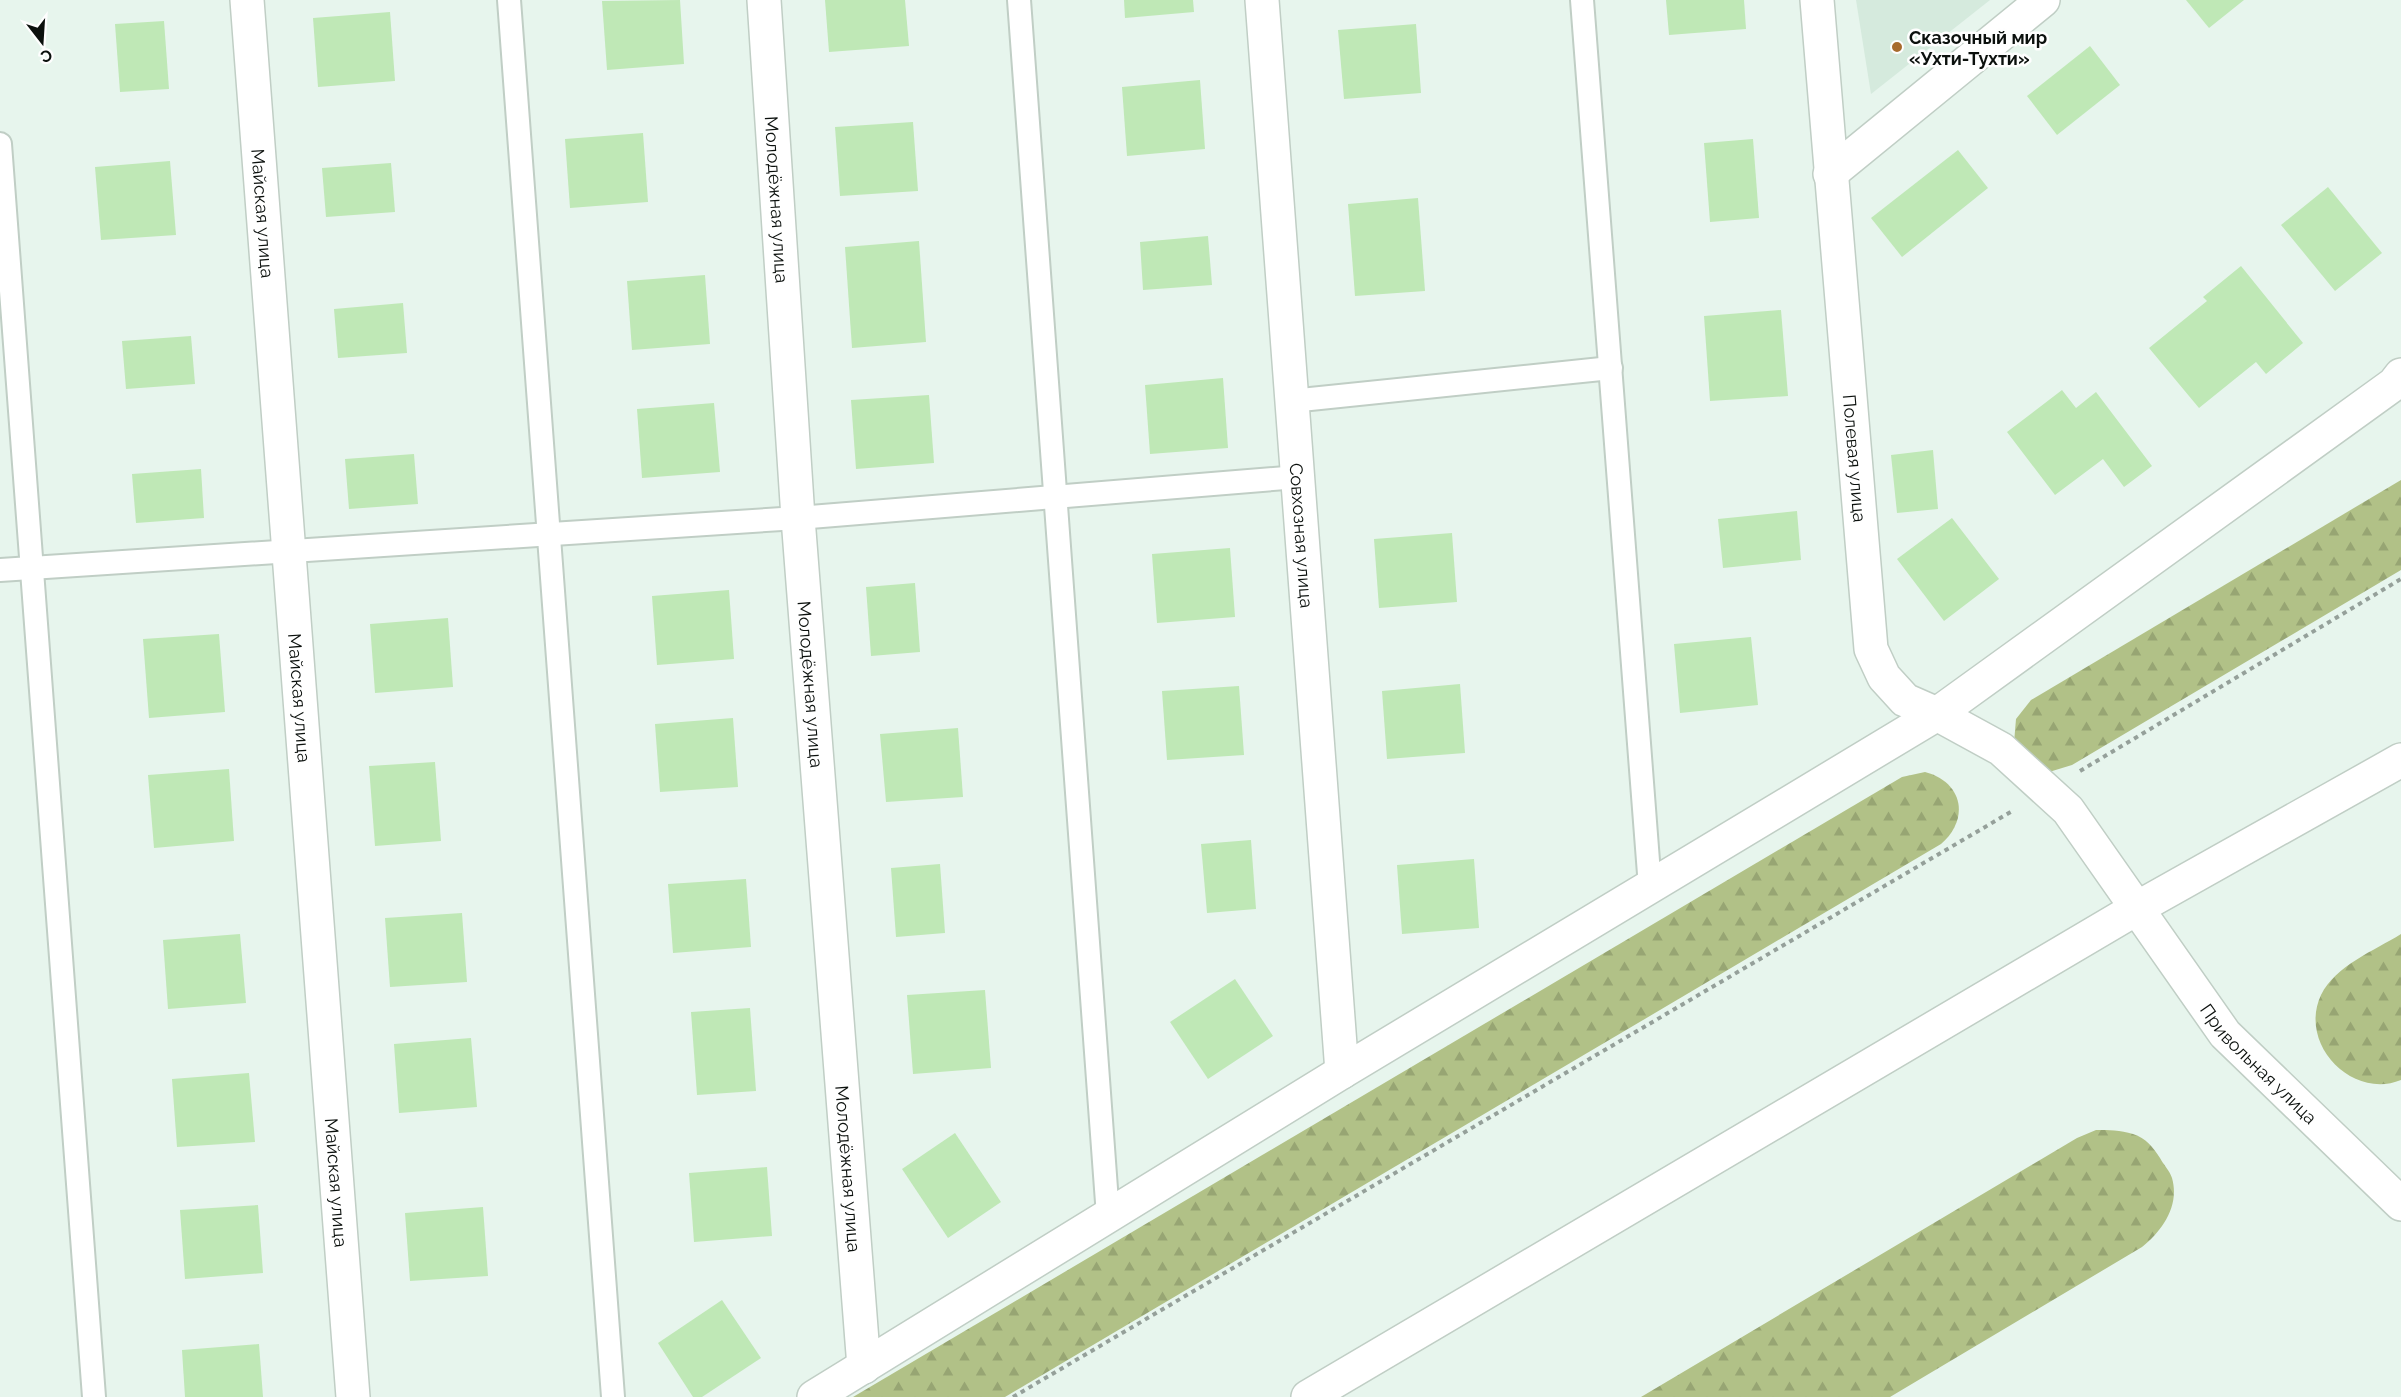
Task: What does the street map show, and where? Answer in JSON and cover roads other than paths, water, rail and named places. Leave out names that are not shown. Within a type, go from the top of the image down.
[{"type":"street","name":"Майская улица","points":[[247,0],[353,1397]]},
{"type":"street","name":"Молодёжная улица","points":[[764,0],[798,518],[864,1367]]},
{"type":"street","name":"Совхозная улица","points":[[1262,0],[1342,1072]]},
{"type":"street","name":"Полевая улица","points":[[1817,0],[1871,649],[1884,677],[1905,700],[1937,714],[2001,749],[2047,791]]},
{"type":"street","points":[[1830,174],[2043,0]]},
{"type":"street","points":[[814,1397],[1342,1072],[1937,714],[2394,384],[2401,375]]},
{"type":"street","points":[[1308,1397],[2139,907],[2401,759]]},
{"type":"street","name":"Привольная улица","points":[[2047,791],[2068,810],[2139,907],[2225,1034],[2401,1204]]},
{"type":"lane","points":[[509,0],[613,1397]]},
{"type":"lane","points":[[1018,0],[1108,1216]]},
{"type":"lane","points":[[1582,0],[1650,887]]},
{"type":"lane","points":[[0,144],[94,1397]]},
{"type":"lane","points":[[1291,401],[1611,368]]},
{"type":"lane","points":[[0,570],[290,554],[798,518],[1298,477]]},
{"type":"place","name":"Сказочный мир «Ухти-Тухти»","points":[[1897,47]]}]
